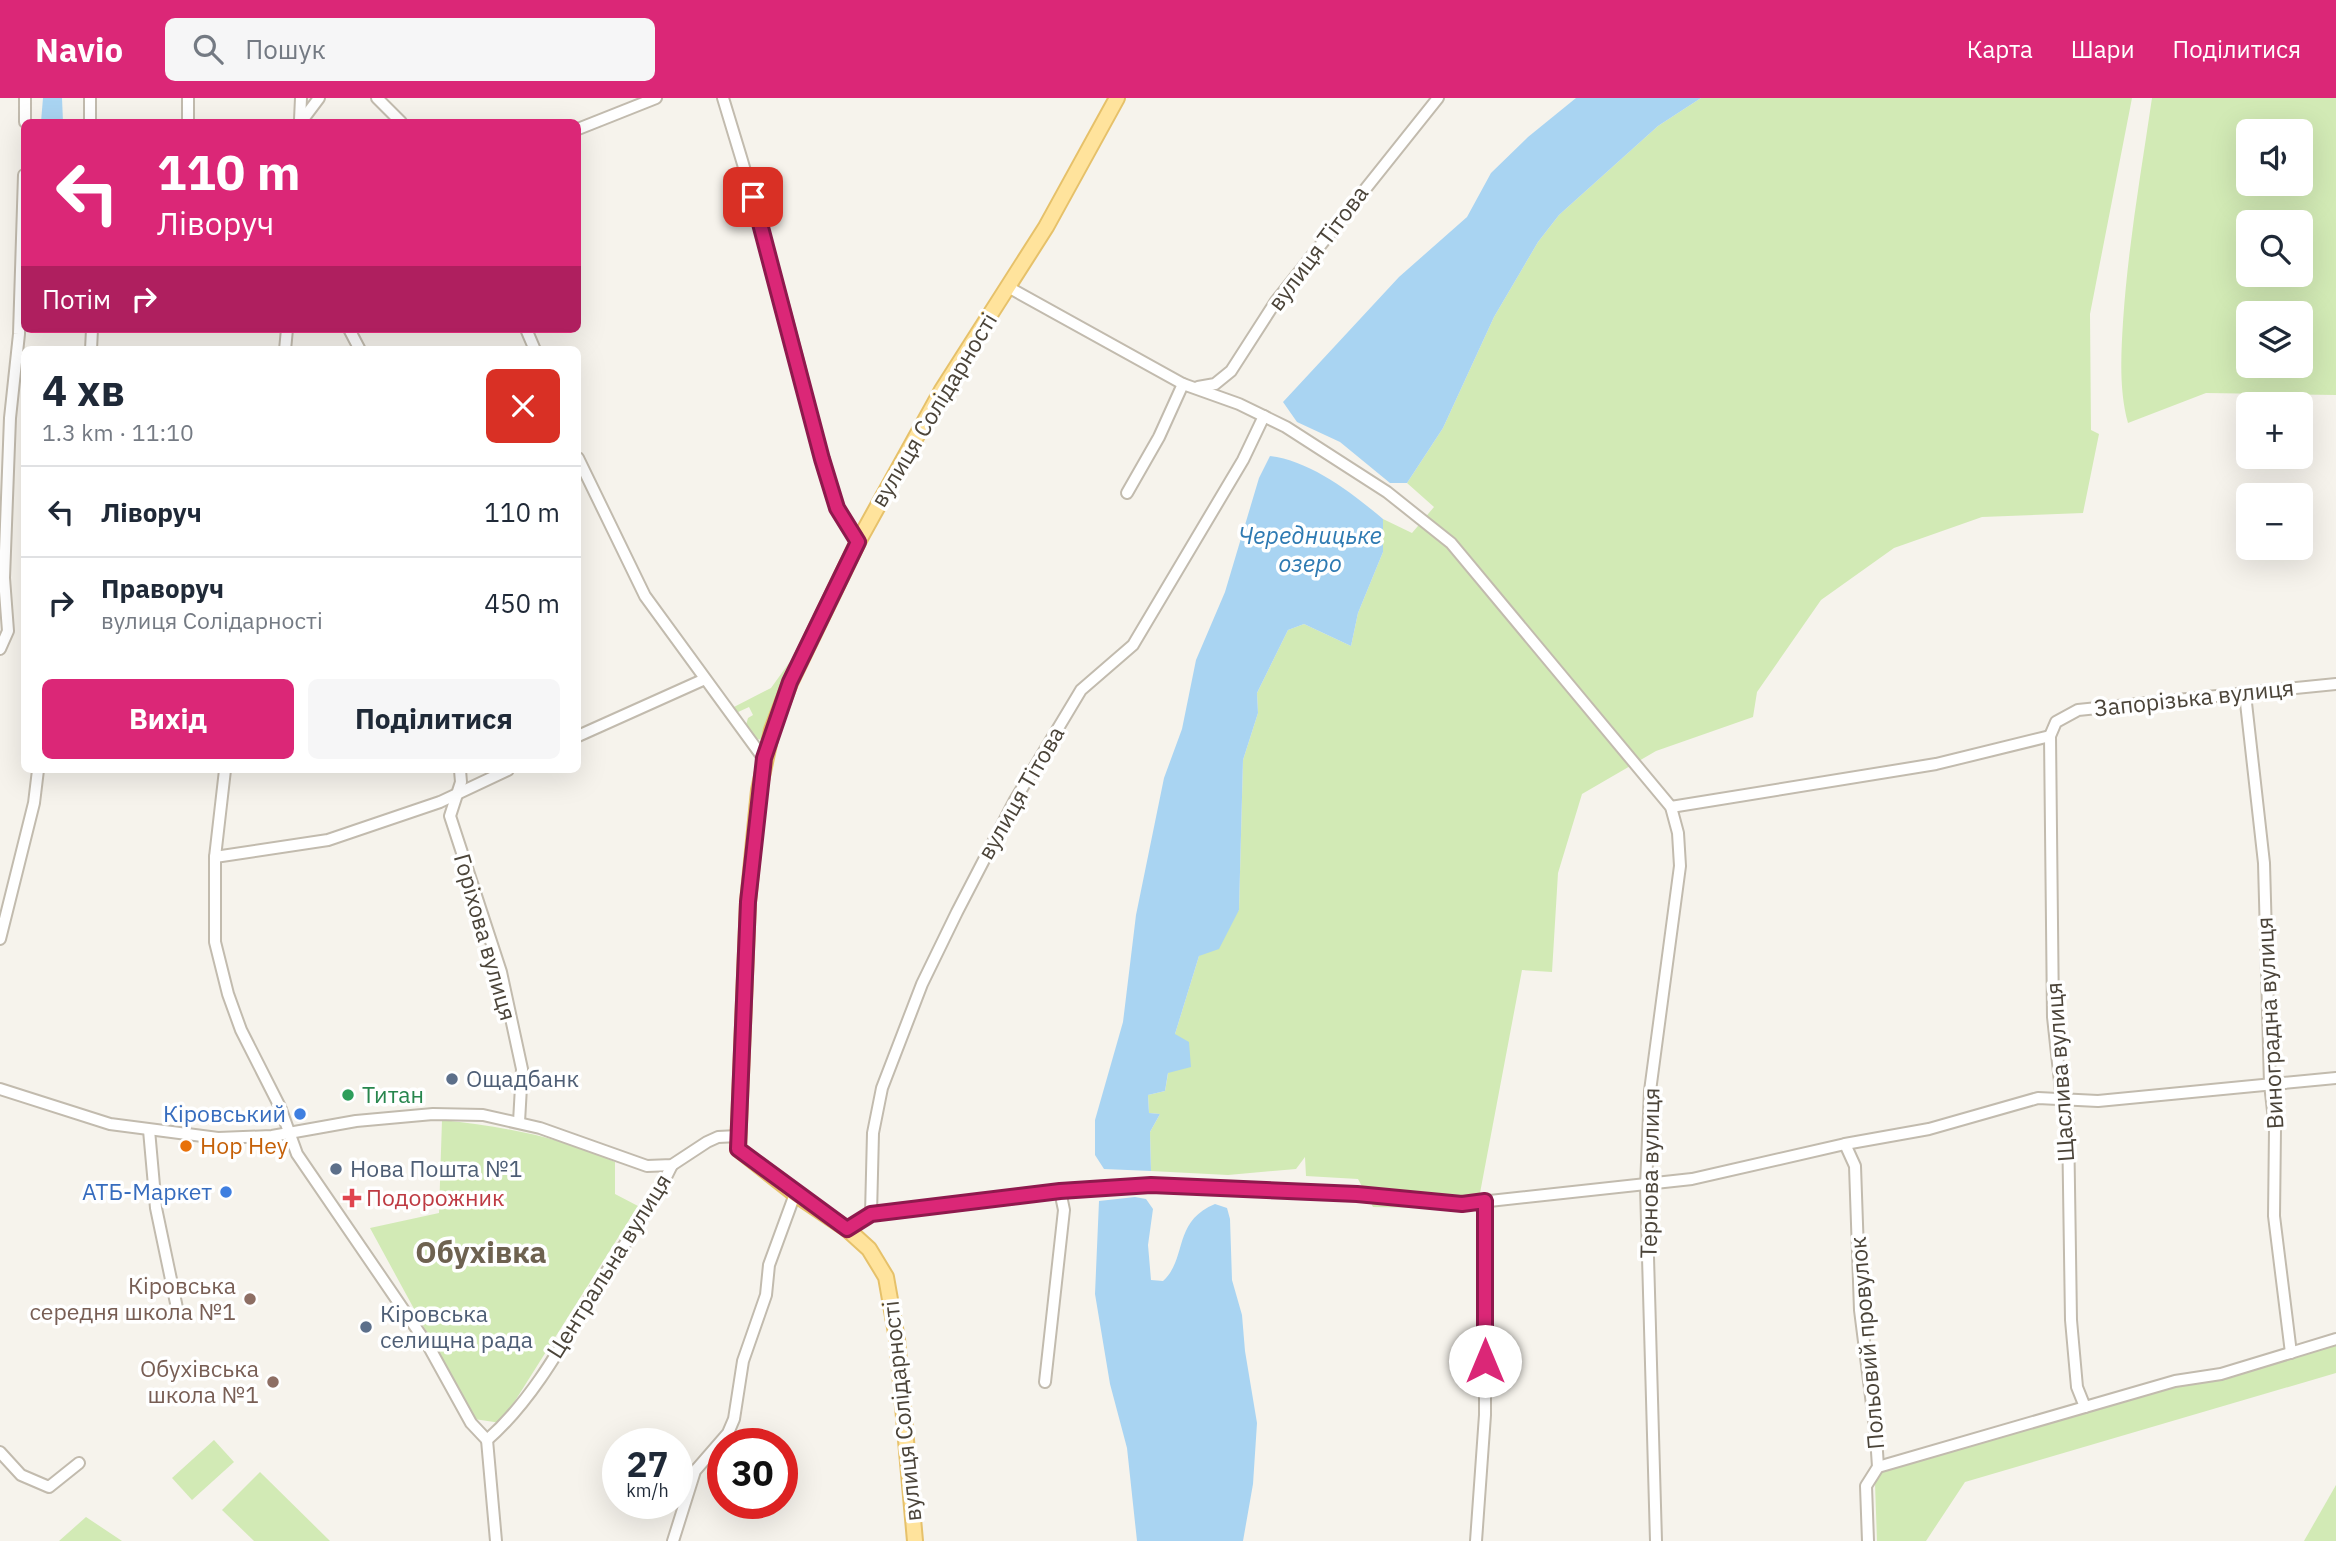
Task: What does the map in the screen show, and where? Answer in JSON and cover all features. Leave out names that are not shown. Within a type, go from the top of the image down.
[{"type":"main road","name":"вулиця Солідарності","points":[[915,1541],[893,1302],[886,1277],[869,1249],[847,1229],[738,1149],[748,902],[764,758],[790,682],[858,542],[942,390],[1058,205],[1117,98]]},
{"type":"street","points":[[25,98],[25,119]]},
{"type":"street","points":[[90,98],[90,119]]},
{"type":"street","points":[[188,98],[188,119]]},
{"type":"street","points":[[301,98],[301,119]]},
{"type":"street","points":[[303,119],[319,98]]},
{"type":"street","points":[[377,98],[398,119]]},
{"type":"street","points":[[581,128],[656,98]]},
{"type":"street","points":[[723,98],[773,266],[825,472],[837,508],[858,542]]},
{"type":"street","name":"вулиця Тітова","points":[[1195,387],[1215,384],[1231,371],[1276,301],[1438,98]]},
{"type":"street","points":[[0,649],[8,622],[4,578],[10,418],[19,334],[21,270]]},
{"type":"street","points":[[1008,287],[1183,384],[1264,416],[1387,492],[1451,543],[1671,807],[1936,764],[2050,736]]},
{"type":"street","points":[[1128,493],[1159,437],[1183,384]]},
{"type":"street","name":"вулиця Тітова","points":[[871,1214],[873,1133],[882,1088],[922,984],[968,890],[1015,800],[1081,690],[1133,645],[1150,620],[1243,460],[1264,416]]},
{"type":"street","points":[[581,464],[645,596],[764,758]]},
{"type":"street","points":[[581,735],[705,679]]},
{"type":"street","name":"Запорізька вулиця","points":[[2056,722],[2078,710],[2336,684]]},
{"type":"street","name":"Виноградна вулиця","points":[[2245,694],[2264,863],[2270,1084],[2275,1129],[2274,1216],[2291,1353]]},
{"type":"street","name":"Щаслива вулиця","points":[[2056,722],[2050,736],[2053,1017],[2068,1120],[2071,1320],[2077,1387],[2085,1407]]},
{"type":"street","points":[[0,939],[34,803],[38,773]]},
{"type":"street","points":[[225,773],[215,857],[213,904],[215,942],[228,994],[297,1154],[429,1347],[471,1423],[487,1440],[496,1541]]},
{"type":"street","name":"Горіхова вулиця","points":[[460,773],[461,782],[450,816],[501,972],[522,1069],[519,1122]]},
{"type":"street","points":[[215,857],[328,840],[456,795],[502,773]]},
{"type":"street","name":"Тернова вулиця","points":[[1656,1541],[1646,1186],[1650,1091],[1680,866],[1678,834],[1671,807]]},
{"type":"street","points":[[847,1229],[871,1214],[1060,1191],[1151,1185],[1357,1194],[1451,1203],[1559,1191],[1646,1186],[1929,1129],[2038,1098],[2098,1101],[2336,1078]]},
{"type":"street","name":"Центральна вулиця","points":[[0,1089],[110,1124],[243,1138],[356,1121],[433,1114],[483,1115],[519,1122],[647,1166],[672,1165]]},
{"type":"street","points":[[149,1130],[156,1208],[177,1308]]},
{"type":"street","name":"Центральна вулиця","points":[[487,1440],[508,1422],[538,1378],[648,1210],[672,1165],[718,1137],[738,1136]]},
{"type":"street","name":"Польовий провулок","points":[[1845,1144],[1855,1166],[1860,1310],[1878,1467],[1866,1486],[1868,1541]]},
{"type":"street","points":[[1045,1382],[1064,1210],[1060,1191]]},
{"type":"street","points":[[673,1541],[695,1471],[728,1433],[734,1419],[743,1361],[766,1295],[769,1265],[796,1194]]},
{"type":"street","points":[[1476,1541],[1485,1415],[1485,1201]]},
{"type":"street","points":[[1878,1467],[2336,1339]]},
{"type":"street","points":[[0,1452],[21,1475],[50,1487],[79,1463]]},
{"type":"green space","points":[[1701,98],[2132,98],[2090,314],[2091,430],[2099,434],[2083,513],[1982,517],[1894,548],[1821,600],[1757,692],[1753,717],[1656,751],[1582,794],[1558,873],[1552,972],[1522,970],[1477,1209],[1373,1207],[1358,1179],[1306,1176],[1305,1157],[1296,1169],[1228,1175],[1151,1171],[1150,1132],[1160,1114],[1149,1113],[1148,1095],[1165,1091],[1175,1034],[1199,956],[1239,910],[1243,760],[1258,713],[1257,693],[1288,630],[1304,624],[1351,646],[1358,613],[1383,552],[1383,519],[1412,533],[1434,507],[1407,483],[1443,428],[1494,317],[1538,242],[1559,215],[1658,126]]},
{"type":"green space","points":[[2152,98],[2336,98],[2336,395],[2313,395],[2313,392],[2206,393],[2128,423],[2121,360],[2131,238]]},
{"type":"green space","points":[[789,663],[792,666],[763,740],[757,739],[746,725],[748,718],[753,715],[749,707],[736,713],[732,708],[771,688]]},
{"type":"green space","points":[[442,1120],[530,1134],[572,1145],[615,1162],[615,1194],[638,1206],[501,1423],[474,1419],[370,1228],[439,1213]]},
{"type":"green space","points":[[2336,1338],[2336,1373],[1965,1482],[1926,1541],[1877,1541],[1875,1483],[1888,1463],[2280,1360]]},
{"type":"green space","points":[[214,1440],[234,1462],[192,1500],[172,1478]]},
{"type":"green space","points":[[260,1472],[330,1541],[254,1541],[222,1510]]},
{"type":"green space","points":[[2336,1485],[2336,1541],[2304,1541]]},
{"type":"green space","points":[[86,1517],[122,1541],[59,1541]]},
{"type":"water","points":[[43,98],[62,98],[63,119],[41,119]]},
{"type":"water","name":"Чередницьке озеро","points":[[1576,98],[1701,98],[1658,126],[1559,215],[1538,242],[1494,317],[1443,428],[1407,483],[1390,483],[1340,442],[1297,422],[1283,402],[1399,277],[1467,217],[1491,173],[1528,137]]},
{"type":"water","name":"Чередницьке озеро","points":[[1270,456],[1316,471],[1383,519],[1383,552],[1358,613],[1351,646],[1304,624],[1288,630],[1257,693],[1258,713],[1243,760],[1239,910],[1219,949],[1199,956],[1175,1034],[1189,1042],[1191,1067],[1168,1073],[1165,1091],[1148,1095],[1149,1113],[1160,1114],[1150,1132],[1151,1171],[1104,1169],[1095,1155],[1095,1120],[1123,1022],[1136,915],[1164,778],[1182,729],[1196,660],[1225,592],[1259,478]]},
{"type":"water","points":[[1135,1197],[1146,1199],[1153,1209],[1148,1245],[1151,1280],[1163,1281],[1171,1272],[1192,1220],[1215,1204],[1227,1208],[1230,1219],[1232,1280],[1242,1315],[1257,1423],[1253,1484],[1243,1541],[1137,1541],[1127,1448],[1110,1384],[1095,1294],[1099,1201]]},
{"type":"place","name":"Ощадбанк","points":[[452,1079]]},
{"type":"place","name":"Титан","points":[[348,1095]]},
{"type":"place","name":"Кіровський","points":[[300,1114]]},
{"type":"place","name":"Hop Hey","points":[[186,1146]]},
{"type":"place","name":"Нова Пошта №1","points":[[336,1169]]},
{"type":"place","name":"АТБ-Маркет","points":[[226,1192]]},
{"type":"place","name":"Подорожник","points":[[352,1198]]},
{"type":"place","name":"Кіровська середня школа №1","points":[[250,1299]]},
{"type":"place","name":"Кіровська селищна рада","points":[[366,1327]]},
{"type":"place","name":"Обухівська школа №1","points":[[273,1382]]},
{"type":"district","name":"Обухівка","points":[[481,1253]]},
{"type":"route","points":[[753,197],[822,459],[837,508],[858,542],[790,682],[764,758],[748,902],[738,1149],[847,1229],[871,1214],[1060,1191],[1151,1185],[1357,1194],[1462,1204],[1485,1201],[1485,1361]]}]
